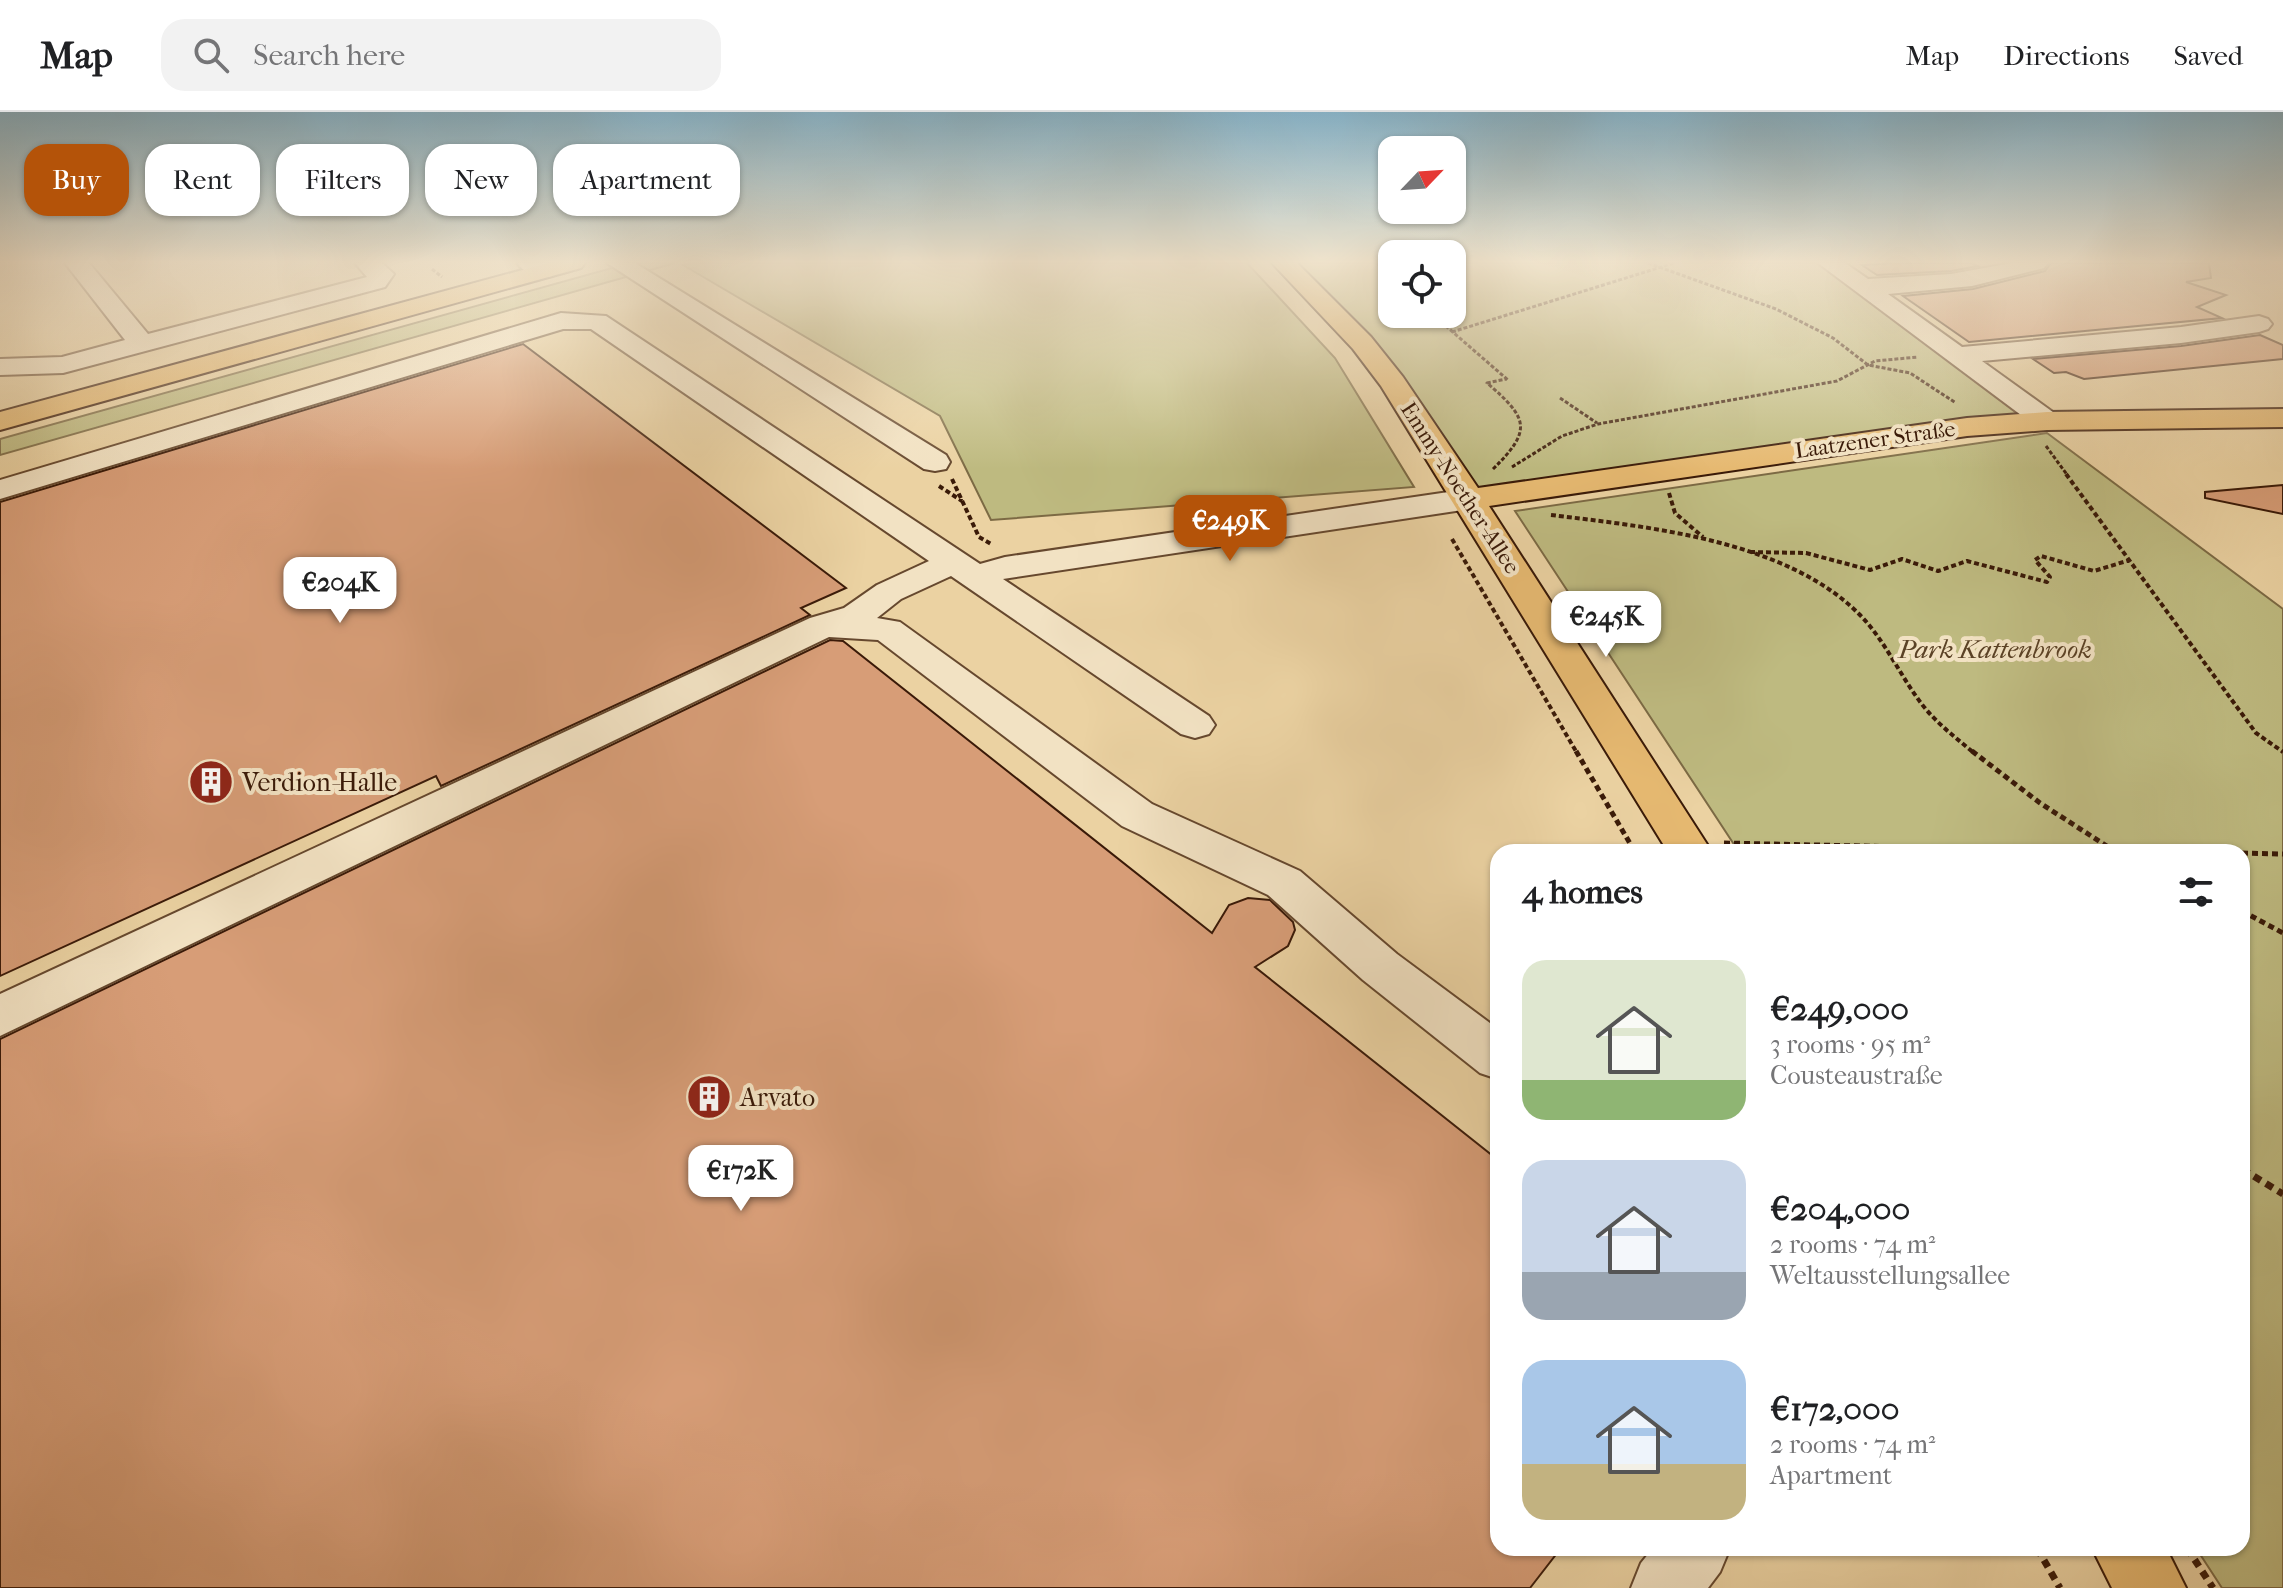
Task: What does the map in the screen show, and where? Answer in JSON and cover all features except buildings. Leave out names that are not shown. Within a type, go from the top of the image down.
[{"type":"main road","points":[[0,421],[312,332]]},
{"type":"main road","name":"Emmy-Noether-Allee","points":[[1351,332],[1393,383],[1685,844]]},
{"type":"main road","name":"Laatzener Straße","points":[[1466,500],[1967,427],[2047,421],[2283,418]]},
{"type":"main road","points":[[2131,1556],[2151,1588]]},
{"type":"street","points":[[132,332],[142,344]]},
{"type":"street","points":[[0,367],[63,365],[188,332]]},
{"type":"street","points":[[0,490],[525,332]]},
{"type":"street","points":[[613,332],[1195,725]]},
{"type":"street","points":[[728,332],[935,462]]},
{"type":"street","points":[[1926,332],[2047,421]]},
{"type":"street","points":[[1959,355],[2203,332]]},
{"type":"street","points":[[63,365],[84,398]]},
{"type":"street","points":[[0,1016],[823,626],[857,616],[889,592],[964,570],[987,570],[1466,500]]},
{"type":"street","points":[[823,626],[887,630],[1137,815],[1284,883],[1380,967],[1490,1052]]},
{"type":"street","points":[[1666,1588],[1690,1556]]},
{"type":"path","points":[[1452,332],[1507,380],[1487,383],[1519,410],[1524,419],[1518,441],[1466,500],[1631,844]]},
{"type":"path","points":[[1821,332],[1868,365],[1910,373],[1949,401],[1964,406]]},
{"type":"path","points":[[1508,470],[1562,436],[1598,424],[1837,381],[1875,361],[1918,357]]},
{"type":"path","points":[[1560,398],[1598,424]]},
{"type":"path","points":[[2047,421],[2039,436],[2256,733],[2283,752]]},
{"type":"path","points":[[935,462],[943,459],[979,537],[1021,565]]},
{"type":"path","points":[[1671,484],[1669,497],[1675,513],[1705,538]]},
{"type":"path","points":[[1545,514],[1624,523],[1705,538],[1777,563],[1844,601],[1879,635],[1931,716],[2015,788],[2103,844]]},
{"type":"path","points":[[1747,553],[1806,553],[1870,570],[1902,559],[1938,571],[1967,561],[2047,582],[2050,577],[2035,560],[2041,556],[2094,574],[2108,572],[2130,560]]},
{"type":"path","points":[[1705,844],[1768,844]]},
{"type":"path","points":[[2250,853],[2283,854]]},
{"type":"path","points":[[2250,915],[2283,933]]},
{"type":"path","points":[[2250,1174],[2283,1194]]},
{"type":"path","points":[[2042,1556],[2060,1588]]},
{"type":"path","points":[[2192,1556],[2213,1588]]},
{"type":"green space","points":[[383,332],[433,332],[0,455],[0,439]]},
{"type":"green space","points":[[797,332],[1311,332],[1335,358],[1414,487],[991,520],[940,416]]},
{"type":"green space","points":[[1347,332],[1923,332],[2047,421],[1469,499]]},
{"type":"green space","name":"Park Kattenbrook","points":[[2047,433],[2283,609],[2283,1588],[2222,1588],[2201,1556],[2250,1556],[2250,844],[1734,844],[1515,511]]},
{"type":"place","name":"Verdion-Halle","points":[[211,782]]},
{"type":"place","name":"Arvato","points":[[709,1097]]}]
